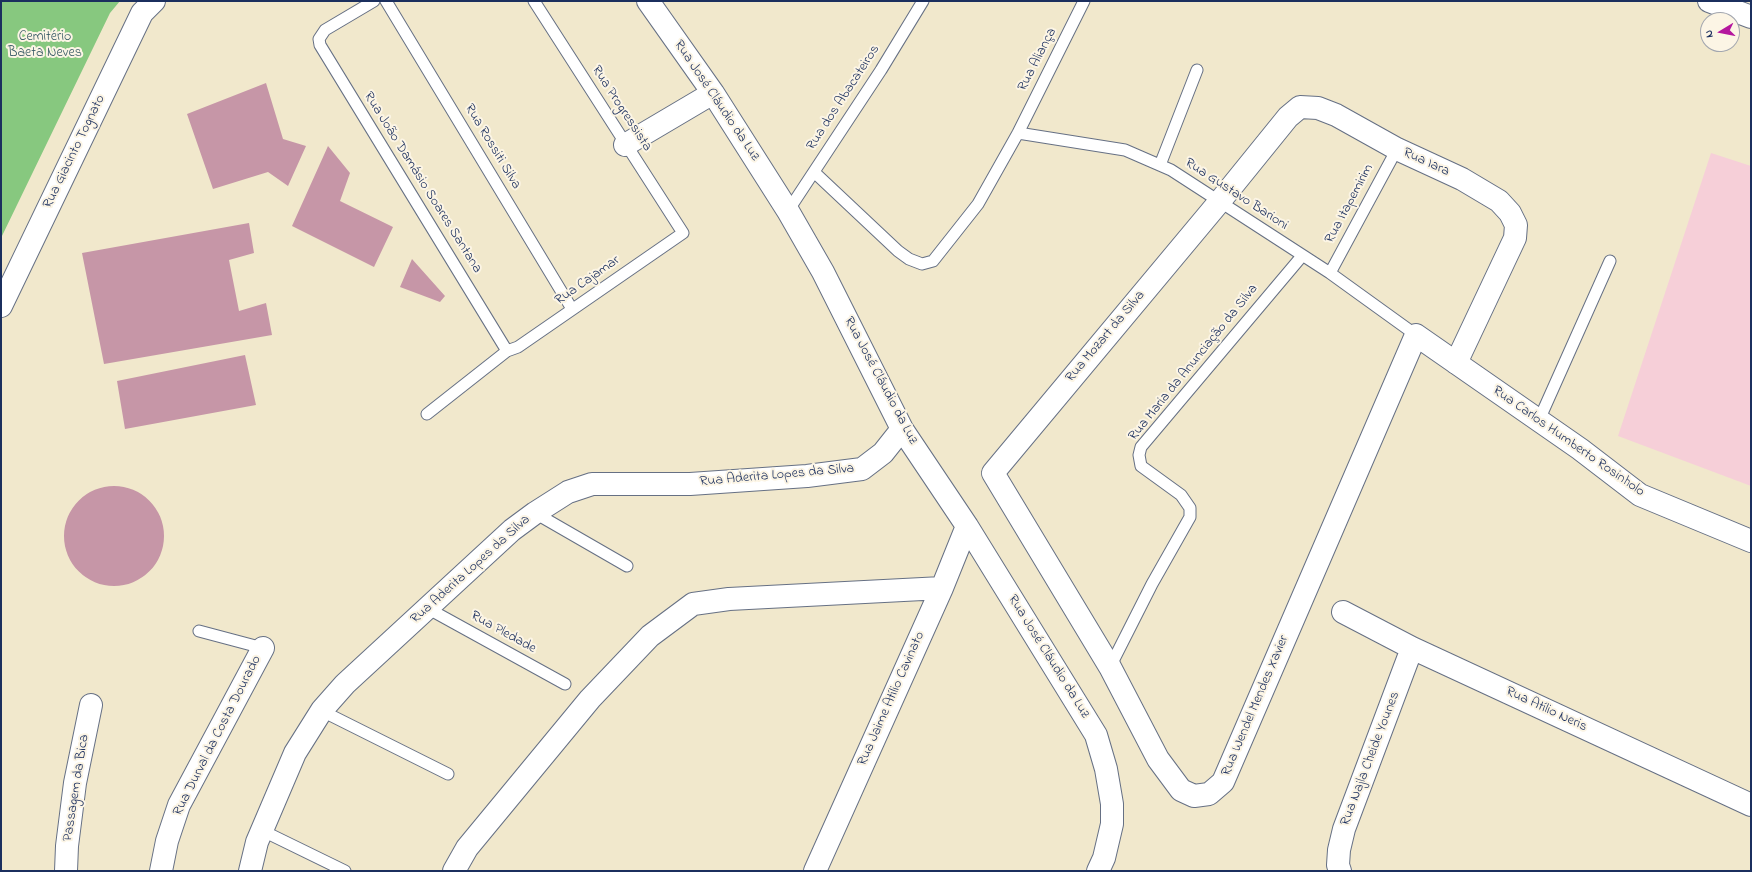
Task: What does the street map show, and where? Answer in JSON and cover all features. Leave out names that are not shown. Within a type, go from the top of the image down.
[{"type":"street","name":"Rua Giacinto Tognato","points":[[1,306],[142,14],[154,1]]},
{"type":"street","name":"Rua José Cláudio da Luz","points":[[648,1],[713,93],[788,211],[823,272],[902,428],[967,526],[1096,735],[1106,769],[1112,804],[1112,824],[1101,865]]},
{"type":"street","points":[[1709,1],[1751,17]]},
{"type":"street","points":[[626,145],[713,93]]},
{"type":"street","name":"Rua Iara","points":[[1220,201],[1288,117],[1300,107],[1318,108],[1336,115],[1397,149],[1462,180],[1499,201],[1510,213],[1516,225],[1515,238],[1456,363]]},
{"type":"street","name":"Rua Mozart da Silva","points":[[993,473],[1220,201]]},
{"type":"street","name":"Rua Carlos Humberto Rosinholo","points":[[1416,335],[1580,449],[1640,495],[1751,541]]},
{"type":"street","name":"Rua Wendel Mendes Xavier","points":[[993,473],[1110,668],[1158,759],[1181,790],[1194,796],[1209,794],[1216,790],[1223,782],[1416,335]]},
{"type":"street","name":"Rua Aderita Lopes da Silva","points":[[250,871],[261,830],[295,753],[322,711],[345,684],[512,530],[535,513],[568,492],[592,484],[690,484],[807,476],[862,469],[884,453],[902,428]]},
{"type":"street","name":"Rua Jaime Atílio Cavinato","points":[[815,871],[942,588],[967,526]]},
{"type":"street","points":[[454,871],[467,848],[590,698],[650,636],[693,604],[729,599],[942,588]]},
{"type":"street","name":"Rua Atílio Neris","points":[[1343,612],[1412,648],[1751,805]]},
{"type":"street","name":"Rua Durval da Costa Dourado","points":[[161,871],[167,841],[179,805],[264,648]]},
{"type":"street","name":"Rua Najla Cheide Younes","points":[[1340,871],[1338,866],[1338,850],[1344,829],[1412,648]]},
{"type":"street","name":"Passagem da Bica","points":[[66,871],[67,846],[75,783],[91,704]]},
{"type":"lane","name":"Rua João Damásio Soares Santana","points":[[374,1],[325,30],[319,38],[320,45],[508,351]]},
{"type":"lane","name":"Rua Rossiti Silva","points":[[386,1],[572,309]]},
{"type":"lane","name":"Rua Progressista","points":[[534,1],[683,233]]},
{"type":"lane","name":"Rua dos Abacateiros","points":[[788,211],[881,70],[923,1]]},
{"type":"lane","name":"Rua Aliança","points":[[814,172],[898,251],[922,264],[934,261],[978,204],[1018,133],[1084,1]]},
{"type":"lane","points":[[1160,165],[1197,70]]},
{"type":"lane","name":"Rua Gustavo Barioni","points":[[1018,133],[1125,150],[1171,170],[1330,273],[1416,335]]},
{"type":"lane","name":"Rua Itapemirim","points":[[1330,273],[1397,149]]},
{"type":"lane","name":"Rua Cajamar","points":[[508,351],[518,347],[683,233]]},
{"type":"lane","name":"Rua Maria da Anunciação da Silva","points":[[1110,668],[1152,584],[1190,517],[1190,508],[1186,501],[1141,466],[1139,455],[1141,447],[1302,256]]},
{"type":"lane","points":[[1539,420],[1610,261]]},
{"type":"lane","points":[[427,414],[508,351]]},
{"type":"lane","points":[[535,513],[628,566]]},
{"type":"lane","name":"Rua Pledade","points":[[427,608],[565,684]]},
{"type":"lane","points":[[199,631],[264,648]]},
{"type":"lane","points":[[322,711],[448,774]]},
{"type":"lane","points":[[261,830],[345,871]]},
{"type":"shaded area","points":[[1711,153],[1751,166],[1751,486],[1618,436]]},
{"type":"green space","name":"Cemitério Baeta Neves","points":[[1,1],[120,1],[110,13],[1,238]]},
{"type":"building","points":[[266,83],[283,139],[306,146],[288,186],[268,172],[213,189],[187,114]]},
{"type":"building","points":[[328,146],[350,173],[340,201],[393,227],[374,267],[292,226]]},
{"type":"building","points":[[249,223],[254,253],[229,260],[239,311],[266,303],[272,335],[104,364],[82,253]]},
{"type":"building","points":[[412,259],[445,296],[440,302],[400,287]]},
{"type":"building","points":[[245,355],[256,405],[125,429],[117,381]]},
{"type":"building","points":[[114,486],[133,489],[150,500],[161,517],[164,536],[161,555],[150,572],[133,583],[114,586],[95,583],[78,572],[67,555],[64,536],[67,517],[78,500],[95,489]]}]
